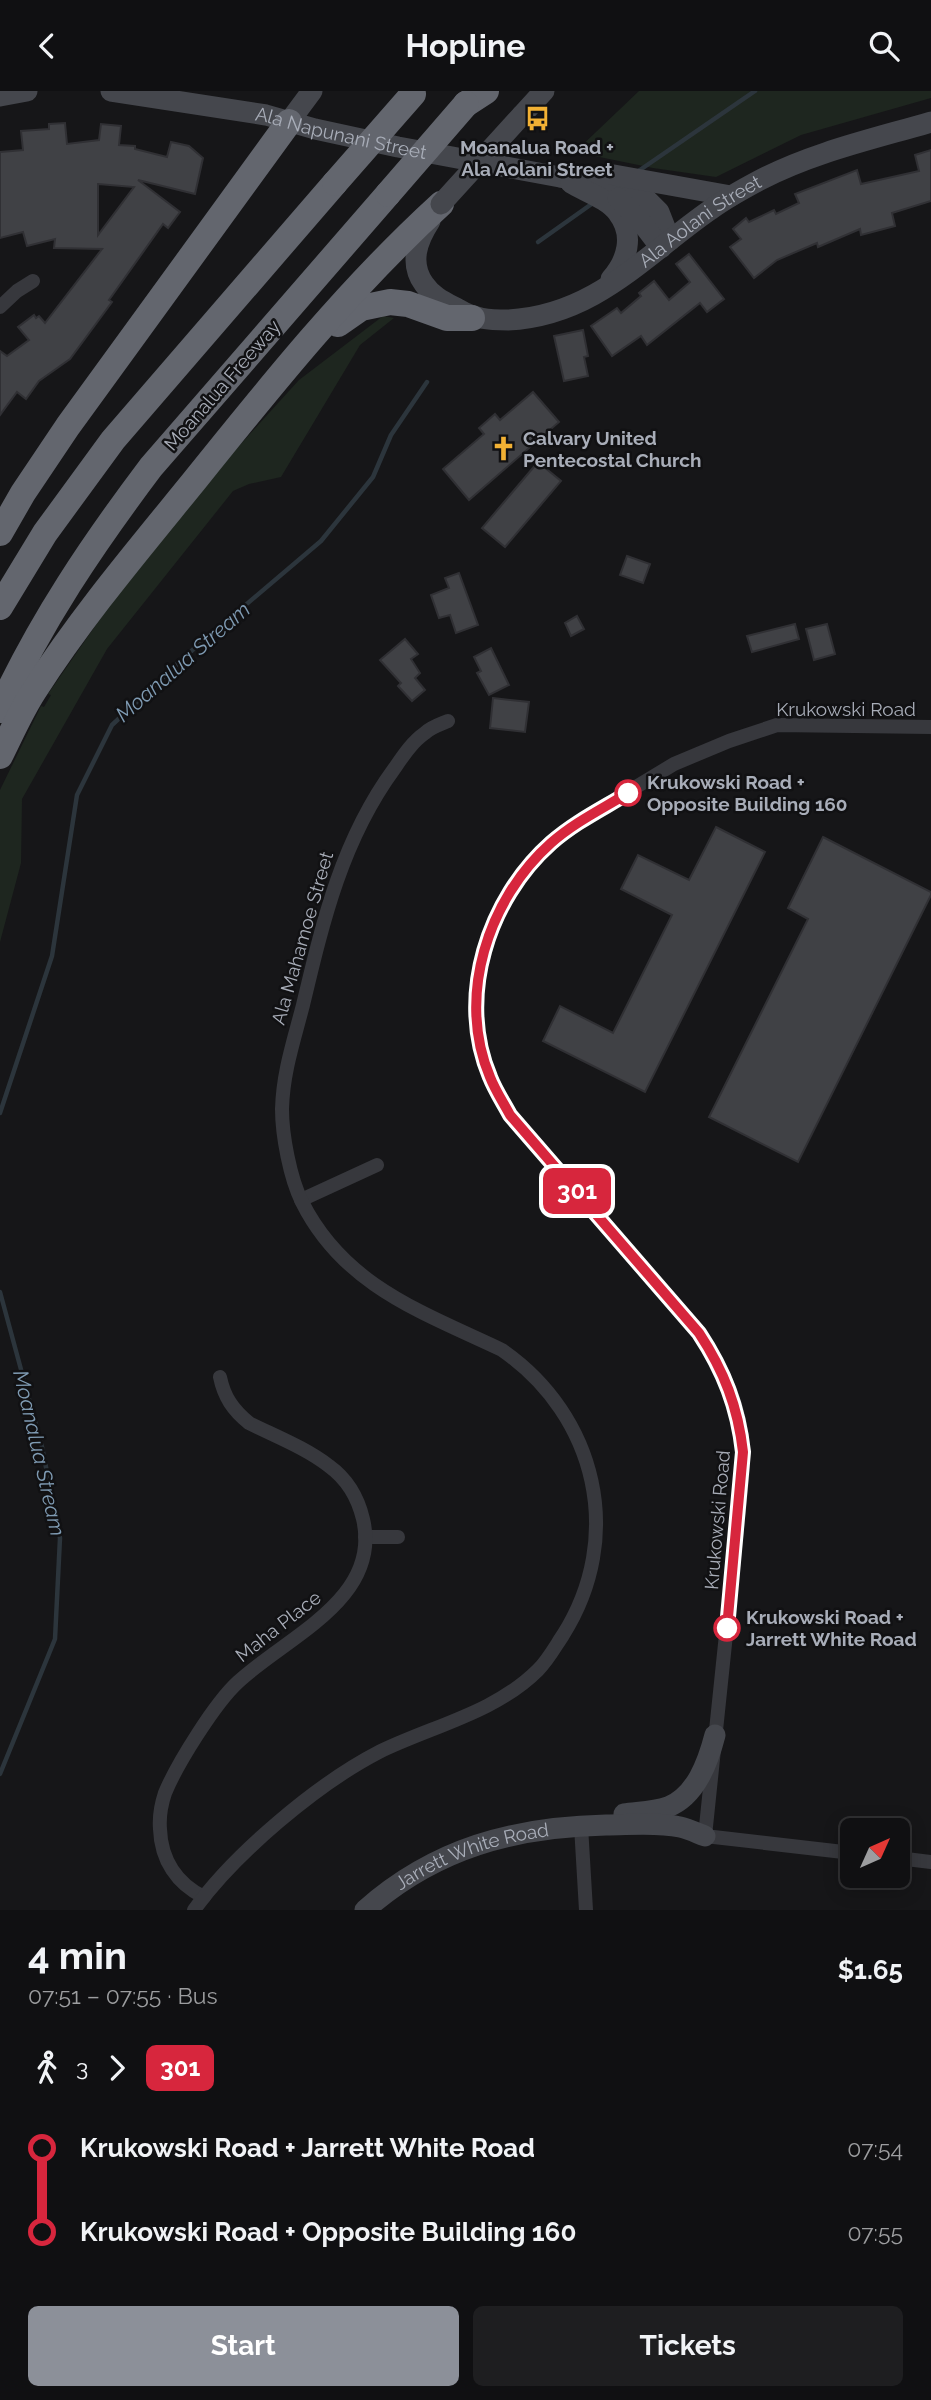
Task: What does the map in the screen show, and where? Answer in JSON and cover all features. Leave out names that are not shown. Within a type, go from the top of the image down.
[{"type":"highway","points":[[0,607],[45,533],[113,440],[414,92]]},
{"type":"highway","name":"Moanalua Freeway","points":[[0,710],[54,607],[116,512],[151,467],[388,194],[476,97]]},
{"type":"highway","points":[[0,533],[68,426],[289,122]]},
{"type":"highway","points":[[0,756],[32,694],[78,627],[290,363],[403,239],[440,204]]},
{"type":"highway","points":[[246,417],[343,318],[361,308],[390,302],[447,318],[472,318]]},
{"type":"street","points":[[0,96],[27,91]]},
{"type":"street","name":"Ala Napunani Street","points":[[111,91],[266,115],[397,147],[625,187],[647,200],[665,244]]},
{"type":"street","points":[[289,122],[312,91]]},
{"type":"street","points":[[472,318],[433,296],[420,279],[416,268],[416,250],[420,237],[440,204],[544,91]]},
{"type":"street","name":"Ala Aolani Street","points":[[472,318],[493,320],[542,316],[563,310],[597,295],[711,209],[797,163],[931,122]]},
{"type":"street","points":[[560,177],[612,174],[731,197]]},
{"type":"street","points":[[560,177],[618,212],[628,240],[621,267],[597,295]]},
{"type":"street","points":[[0,307],[33,281]]},
{"type":"street","name":"Ala Mahamoe Street","points":[[194,1910],[247,1852],[305,1799],[379,1752],[472,1714],[513,1690],[538,1670],[580,1605],[592,1567],[596,1527],[593,1485],[581,1446],[561,1408],[535,1377],[502,1350],[403,1304],[366,1280],[336,1251],[321,1234],[301,1200],[284,1131],[285,1076],[335,881],[357,828],[383,783],[407,751],[426,732],[448,721]]},
{"type":"street","name":"Krukowski Road","points":[[705,1836],[742,1476],[743,1452],[735,1403],[716,1358],[699,1333],[510,1115],[489,1075],[482,1051],[477,1022],[478,976],[495,920],[504,901],[526,869],[551,843],[578,822],[674,764],[777,725],[931,727]]},
{"type":"street","points":[[301,1200],[377,1164]]},
{"type":"street","name":"Maha Place","points":[[204,1897],[188,1889],[167,1860],[160,1835],[161,1807],[165,1794],[210,1716],[228,1693],[344,1597],[362,1563],[365,1537],[364,1523],[355,1497],[339,1475],[317,1458],[240,1416],[226,1398],[220,1377]]},
{"type":"street","points":[[365,1537],[398,1537]]},
{"type":"street","points":[[586,1910],[585,1826],[624,1814],[668,1807],[684,1798],[702,1771],[715,1735]]},
{"type":"street","name":"Jarrett White Road","points":[[365,1910],[441,1860],[488,1840],[539,1829],[585,1826],[623,1835],[678,1842],[705,1836],[840,1852]]},
{"type":"street","points":[[910,1859],[931,1862]]},
{"type":"shaded area","points":[[639,91],[931,91],[931,98],[801,135],[716,177],[653,168],[575,152]]},
{"type":"shaded area","points":[[383,316],[394,318],[360,345],[281,477],[249,484],[233,491],[107,649],[22,799],[21,863],[0,942],[0,790],[41,706],[44,707],[51,695],[48,694],[109,606],[230,456],[299,380]]},
{"type":"building","points":[[65,123],[67,144],[99,140],[101,124],[121,126],[119,145],[135,146],[135,149],[167,157],[171,142],[189,146],[203,158],[195,194],[138,180],[180,212],[168,228],[163,224],[109,300],[112,302],[70,359],[39,381],[26,399],[17,392],[0,415],[0,351],[7,356],[29,340],[18,327],[34,315],[36,318],[39,316],[45,323],[102,249],[54,248],[55,239],[27,246],[23,232],[0,238],[0,152],[23,150],[21,131],[49,129],[49,124]],"holes":[[[98,184],[134,187],[98,235]]]},
{"type":"building","points":[[931,150],[931,201],[892,213],[895,226],[861,235],[860,229],[818,247],[817,243],[777,260],[754,278],[730,247],[741,239],[733,229],[746,218],[749,222],[774,210],[776,214],[799,203],[795,194],[857,170],[861,184],[919,171],[915,155]]},
{"type":"building","points":[[689,254],[724,299],[707,312],[700,303],[647,345],[641,336],[612,356],[591,326],[617,308],[621,313],[654,281],[669,300],[690,282],[676,264]]},
{"type":"building","points":[[583,330],[588,356],[584,357],[588,376],[564,381],[554,336]]},
{"type":"building","name":"Calvary United Pentecostal Church","points":[[533,392],[559,422],[469,500],[443,469],[484,434],[479,428],[495,414],[500,420]]},
{"type":"building","points":[[538,462],[561,481],[505,547],[482,528]]},
{"type":"building","points":[[627,556],[650,564],[643,583],[620,575]]},
{"type":"building","points":[[459,573],[478,625],[456,633],[450,615],[439,618],[431,595],[449,588],[445,578]]},
{"type":"building","points":[[577,616],[584,629],[571,636],[565,623]]},
{"type":"building","points":[[795,624],[799,639],[752,652],[747,636]]},
{"type":"building","points":[[827,624],[835,654],[814,660],[806,629]]},
{"type":"building","points":[[405,639],[418,654],[411,659],[420,673],[415,678],[425,690],[412,701],[398,686],[401,683],[380,660]]},
{"type":"building","points":[[491,648],[509,685],[489,695],[477,673],[481,671],[474,657]]},
{"type":"building","points":[[493,698],[529,702],[525,732],[490,728]]},
{"type":"building","points":[[716,827],[765,852],[645,1092],[543,1041],[560,1006],[613,1033],[672,915],[621,889],[638,855],[689,880]]},
{"type":"building","points":[[823,837],[931,892],[931,895],[798,1162],[709,1117],[808,919],[788,908]]},
{"type":"waterway","name":"Moanalua Stream","points":[[637,172],[755,91]]},
{"type":"waterway","name":"Moanalua Stream","points":[[538,242],[593,203]]},
{"type":"waterway","name":"Moanalua Stream","points":[[0,1113],[52,956],[77,795],[112,725],[189,653],[321,541],[373,477],[391,435],[427,382]]},
{"type":"waterway","name":"Moanalua Stream","points":[[0,1292],[42,1447],[60,1538],[55,1639],[0,1774]]},
{"type":"bus line","name":"301","points":[[628,793],[588,816],[551,843],[514,884],[495,920],[483,955],[476,996],[477,1022],[489,1075],[510,1115],[680,1309],[716,1358],[726,1381],[735,1403],[743,1452],[727,1628]]},
{"type":"place","name":"Moanalua Road + Ala Aolani Street","points":[[537,119]]},
{"type":"place","name":"Calvary United Pentecostal Church","points":[[503,449]]},
{"type":"place","name":"Krukowski Road + Opposite Building 160","points":[[628,793]]},
{"type":"place","name":"Krukowski Road + Jarrett White Road","points":[[727,1628]]}]
